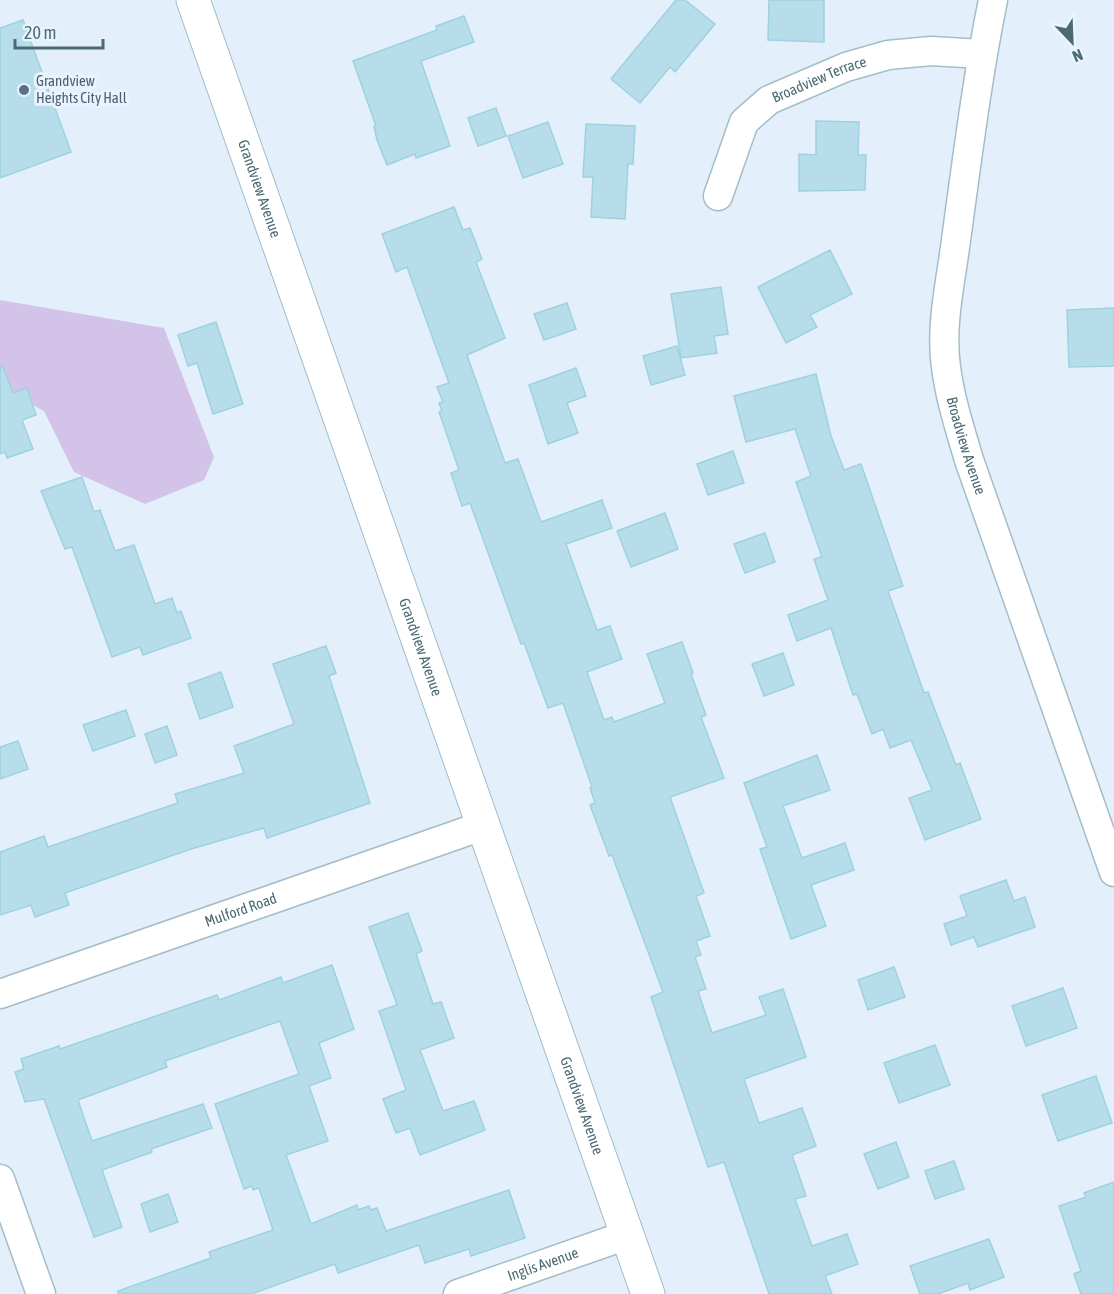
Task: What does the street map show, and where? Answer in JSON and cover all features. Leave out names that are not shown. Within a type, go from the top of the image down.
[{"type":"main road","name":"Grandview Avenue","points":[[193,0],[648,1294]]},
{"type":"street","name":"Broadview Avenue","points":[[993,0],[982,54],[944,333],[945,366],[951,397],[969,460],[1114,872]]},
{"type":"street","name":"Broadview Terrace","points":[[718,196],[744,122],[769,100],[846,67],[888,55],[931,51],[982,54]]},
{"type":"street","name":"Mulford Road","points":[[0,993],[482,825]]},
{"type":"street","points":[[0,1179],[41,1294]]},
{"type":"street","name":"Inglis Avenue","points":[[458,1294],[627,1235]]},
{"type":"shaded area","points":[[0,300],[164,328],[214,457],[204,480],[145,504],[74,472],[44,411],[13,394],[0,397]]},
{"type":"building","points":[[676,0],[685,0],[715,24],[675,72],[670,67],[640,103],[611,79]]},
{"type":"building","points":[[769,0],[824,0],[824,42],[768,40]]},
{"type":"building","points":[[464,16],[474,42],[421,61],[450,146],[416,158],[415,154],[387,165],[353,61],[437,30],[436,26]]},
{"type":"building","name":"Grandview Heights City Hall","points":[[23,20],[71,152],[0,178],[0,28]]},
{"type":"building","points":[[496,108],[506,136],[478,146],[468,118]]},
{"type":"building","points":[[816,121],[859,122],[858,155],[866,155],[865,190],[799,191],[799,154],[816,155]]},
{"type":"building","points":[[548,122],[563,164],[523,178],[508,136]]},
{"type":"building","points":[[586,124],[635,126],[633,164],[628,164],[625,219],[591,217],[593,177],[583,177]]},
{"type":"building","points":[[454,207],[463,230],[470,228],[482,259],[476,262],[505,338],[467,355],[505,463],[518,459],[541,522],[602,500],[612,528],[566,544],[597,630],[610,626],[622,659],[587,672],[604,720],[612,717],[614,722],[665,703],[647,654],[682,642],[693,673],[691,674],[706,715],[701,717],[724,778],[670,797],[704,893],[696,896],[710,936],[696,941],[701,955],[695,957],[706,989],[698,991],[712,1033],[766,1015],[759,997],[783,989],[806,1057],[744,1079],[759,1123],[802,1108],[816,1146],[792,1155],[806,1196],[795,1199],[812,1246],[847,1234],[858,1264],[825,1276],[832,1294],[769,1294],[724,1162],[708,1167],[651,997],[663,992],[612,855],[609,856],[590,805],[595,803],[590,788],[592,787],[563,703],[548,708],[524,643],[521,644],[470,503],[462,506],[451,473],[459,470],[439,412],[442,411],[439,403],[443,402],[437,387],[449,383],[407,267],[396,272],[382,234]]},
{"type":"building","points":[[830,250],[852,294],[810,315],[817,327],[786,343],[758,287]]},
{"type":"building","points":[[721,287],[728,334],[714,336],[717,353],[681,358],[671,294]]},
{"type":"building","points":[[567,303],[576,329],[544,340],[534,314]]},
{"type":"building","points":[[1114,308],[1114,366],[1069,367],[1067,310]]},
{"type":"building","points":[[216,322],[243,404],[213,414],[197,363],[188,366],[178,335]]},
{"type":"building","points":[[677,346],[685,375],[651,385],[643,356]]},
{"type":"building","points":[[0,367],[3,367],[13,393],[27,388],[36,415],[22,420],[33,449],[7,458],[5,452],[0,454]]},
{"type":"building","points":[[576,368],[586,396],[567,403],[578,433],[548,444],[529,385]]},
{"type":"building","points":[[816,374],[831,436],[844,470],[861,464],[903,586],[888,591],[924,693],[928,692],[956,765],[960,763],[981,819],[925,840],[909,798],[932,790],[911,740],[890,748],[883,729],[872,734],[857,694],[853,695],[831,628],[797,641],[788,615],[828,600],[814,559],[822,557],[796,482],[811,476],[795,429],[746,442],[734,396]]},
{"type":"building","points":[[733,451],[744,483],[708,495],[697,464]]},
{"type":"building","points":[[82,477],[94,512],[100,510],[115,551],[134,545],[155,604],[172,598],[177,613],[181,611],[191,638],[143,655],[140,647],[112,657],[72,547],[65,549],[41,491]]},
{"type":"building","points":[[665,513],[678,549],[631,567],[617,531]]},
{"type":"building","points":[[765,533],[775,562],[745,573],[734,544]]},
{"type":"building","points":[[326,646],[336,673],[329,676],[370,803],[267,838],[264,828],[191,849],[65,893],[69,905],[35,917],[31,905],[0,915],[0,852],[44,836],[48,847],[178,803],[175,794],[244,773],[234,746],[294,724],[273,664]]},
{"type":"building","points":[[783,653],[794,685],[764,696],[752,664]]},
{"type":"building","points":[[221,672],[233,707],[200,719],[188,684]]},
{"type":"building","points":[[126,710],[135,736],[93,751],[83,725]]},
{"type":"building","points":[[167,726],[177,755],[155,763],[145,734]]},
{"type":"building","points":[[18,741],[28,769],[0,779],[0,747]]},
{"type":"building","points":[[817,755],[830,790],[783,806],[802,858],[845,843],[854,870],[811,885],[826,926],[791,939],[760,849],[767,847],[744,783]]},
{"type":"building","points":[[1006,880],[1014,901],[1025,897],[1035,927],[978,947],[974,937],[951,945],[944,924],[967,916],[960,896]]},
{"type":"building","points":[[408,913],[422,951],[416,954],[433,1004],[441,1002],[454,1038],[420,1050],[443,1111],[474,1101],[485,1130],[420,1155],[410,1128],[396,1133],[383,1099],[406,1090],[379,1011],[397,1005],[369,927]]},
{"type":"building","points":[[332,965],[354,1029],[319,1043],[331,1078],[309,1086],[328,1141],[286,1155],[311,1224],[357,1205],[358,1210],[369,1206],[371,1210],[377,1208],[386,1231],[509,1190],[525,1238],[471,1256],[469,1249],[425,1263],[419,1245],[338,1273],[335,1264],[251,1294],[118,1294],[118,1291],[211,1258],[209,1252],[273,1230],[259,1188],[253,1190],[252,1186],[244,1189],[215,1104],[299,1074],[280,1021],[165,1061],[167,1067],[78,1100],[92,1141],[203,1104],[212,1128],[151,1149],[152,1152],[102,1170],[122,1227],[94,1237],[44,1099],[25,1102],[15,1072],[24,1069],[21,1059],[59,1046],[60,1049],[217,995],[219,1000],[281,977],[283,983]]},
{"type":"building","points":[[894,967],[905,997],[868,1010],[858,980]]},
{"type":"building","points":[[1063,988],[1077,1028],[1026,1046],[1012,1006]]},
{"type":"building","points":[[935,1045],[950,1085],[899,1103],[884,1063]]},
{"type":"building","points":[[1096,1076],[1112,1123],[1058,1141],[1042,1095]]},
{"type":"building","points":[[896,1142],[909,1177],[878,1189],[864,1154]]},
{"type":"building","points":[[954,1161],[964,1189],[935,1199],[925,1171]]},
{"type":"building","points":[[1114,1182],[1114,1294],[1081,1294],[1074,1274],[1081,1271],[1059,1206],[1086,1197],[1084,1193]]},
{"type":"building","points":[[168,1194],[178,1222],[150,1232],[141,1204]]},
{"type":"building","points":[[989,1239],[1004,1277],[970,1290],[968,1283],[938,1294],[920,1294],[910,1266]]},
{"type":"place","name":"Grandview Heights City Hall","points":[[24,90]]}]
